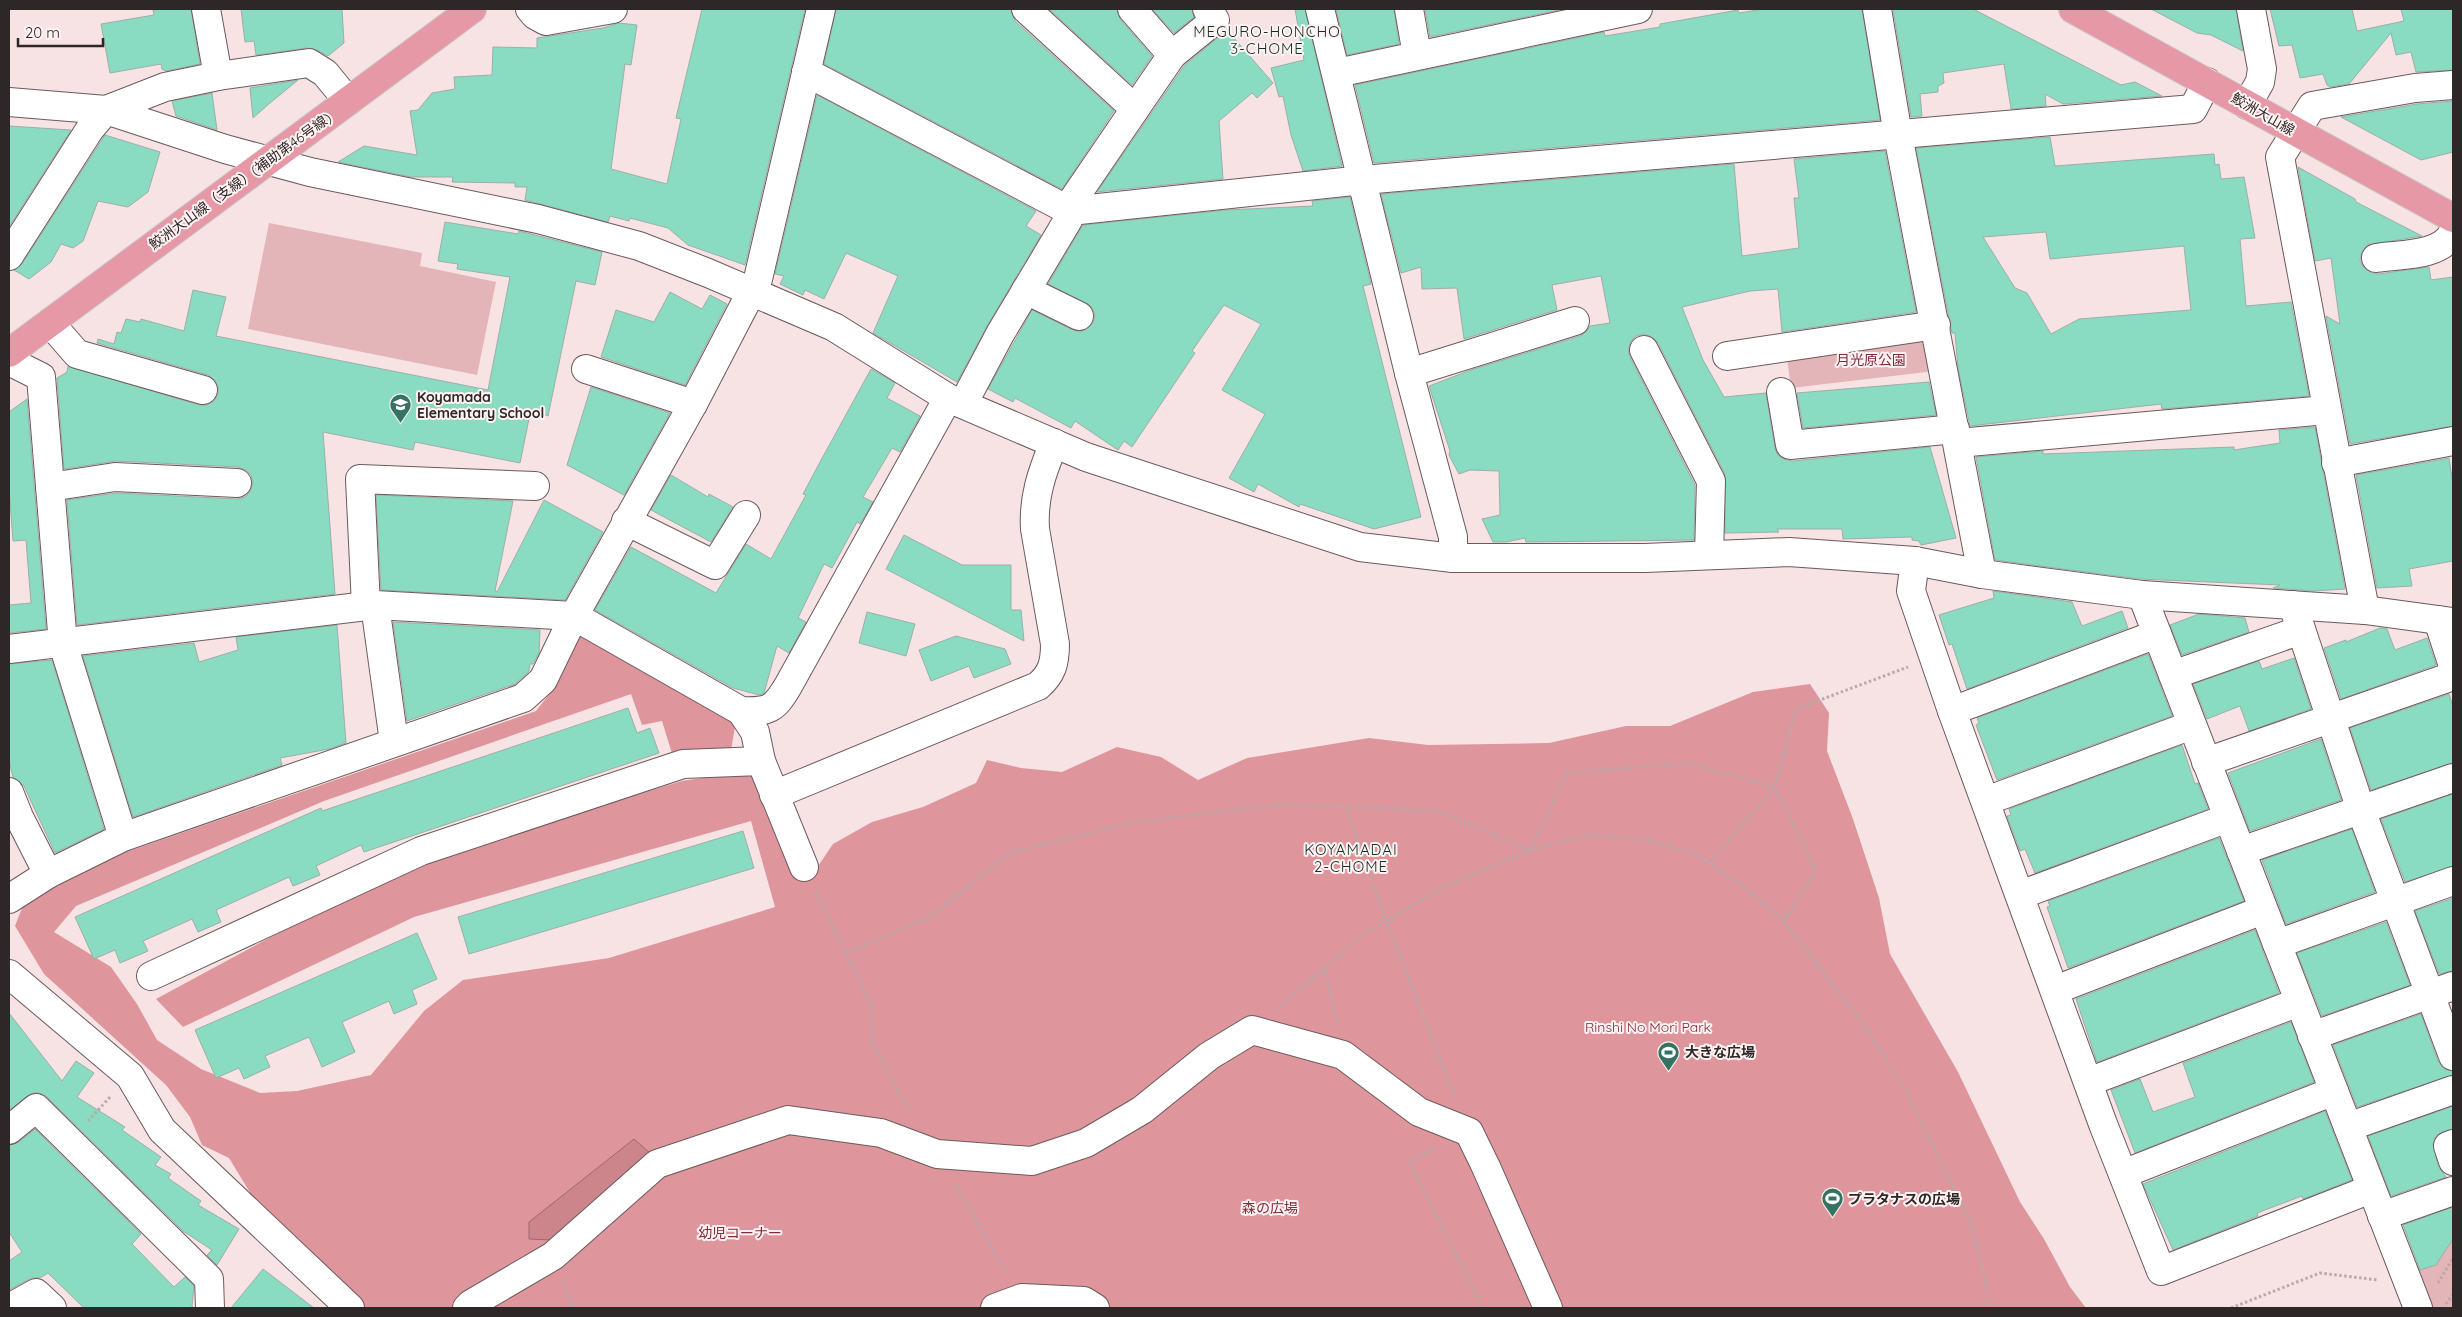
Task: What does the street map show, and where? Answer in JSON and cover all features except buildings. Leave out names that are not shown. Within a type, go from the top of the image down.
[{"type":"main road","name":"鮫洲大山線（支線）(補助第46号線)","points":[[9,353],[472,9]]},
{"type":"main road","name":"鮫洲大山線","points":[[2073,9],[2453,218]]},
{"type":"street","points":[[206,9],[218,76]]},
{"type":"street","points":[[530,9],[535,16],[546,21],[613,9]]},
{"type":"street","points":[[9,899],[48,874],[123,837],[523,698],[543,680],[574,616],[692,404],[758,279],[821,9]]},
{"type":"street","points":[[1026,9],[1135,109]]},
{"type":"street","points":[[1132,9],[1172,55]]},
{"type":"street","points":[[741,711],[762,712],[778,702],[955,400],[1026,290],[1068,220],[1073,200],[1172,55],[1215,20],[1207,9]]},
{"type":"street","points":[[1320,9],[1409,373],[1453,537],[1453,558]]},
{"type":"street","points":[[1409,9],[1417,55]]},
{"type":"street","points":[[1336,74],[1417,55],[1520,36],[1638,9]]},
{"type":"street","points":[[1877,9],[1898,134],[1936,325],[1982,574]]},
{"type":"street","points":[[2247,105],[2260,82],[2262,68],[2251,9]]},
{"type":"street","points":[[9,256],[90,130],[106,110],[165,87],[218,76],[309,63],[325,73],[348,100]]},
{"type":"street","points":[[806,72],[1070,211],[1363,180],[2193,108],[2207,82]]},
{"type":"street","points":[[2365,610],[2280,157],[2312,106],[2415,88],[2453,85]]},
{"type":"street","points":[[9,102],[106,110],[267,161],[341,180],[538,219],[640,246],[834,327],[955,400],[1086,457],[1360,547],[1453,558],[1645,558],[1789,552],[1915,561],[1982,574],[2142,596],[2365,610],[2446,621],[2453,666]]},
{"type":"street","points":[[2376,258],[2436,249],[2449,241],[2453,233]]},
{"type":"street","points":[[1026,290],[1079,316]]},
{"type":"street","points":[[1409,373],[1576,321]]},
{"type":"street","points":[[50,323],[77,354],[203,390]]},
{"type":"street","points":[[1727,356],[1936,325]]},
{"type":"street","points":[[1644,350],[1711,482],[1709,555]]},
{"type":"street","points":[[9,361],[41,377],[62,644],[123,837]]},
{"type":"street","points":[[586,369],[692,404]]},
{"type":"street","points":[[1780,392],[1790,445],[1956,436],[2326,410]]},
{"type":"street","points":[[2336,463],[2453,441]]},
{"type":"street","points":[[774,795],[1030,690],[1049,676],[1055,660],[1055,644],[1034,510],[1036,490],[1054,443]]},
{"type":"street","points":[[50,487],[115,477],[237,483]]},
{"type":"street","points":[[394,742],[371,606],[360,479],[535,486]]},
{"type":"street","points":[[626,521],[715,565],[746,515]]},
{"type":"street","points":[[1915,561],[1911,591],[1952,711],[2088,1082],[2161,1272],[2372,1189]]},
{"type":"street","points":[[2142,596],[2413,1296]]},
{"type":"street","points":[[2293,605],[2361,810],[2395,901],[2442,990],[2453,1056]]},
{"type":"street","points":[[9,649],[371,606],[574,616],[741,711],[755,732],[761,761],[804,867]]},
{"type":"street","points":[[2173,676],[2301,630]]},
{"type":"street","points":[[1952,711],[2157,634]]},
{"type":"street","points":[[2206,762],[2453,676]]},
{"type":"street","points":[[1986,801],[2192,725]]},
{"type":"street","points":[[151,976],[421,851],[683,764],[761,761]]},
{"type":"street","points":[[2241,851],[2453,778]]},
{"type":"street","points":[[9,792],[19,817],[48,874]]},
{"type":"street","points":[[2020,895],[2228,818]]},
{"type":"street","points":[[2277,944],[2453,881]]},
{"type":"street","points":[[2055,990],[2264,910]]},
{"type":"street","points":[[9,974],[130,1076],[162,1130],[350,1308]]},
{"type":"street","points":[[2312,1036],[2442,990]]},
{"type":"street","points":[[2088,1082],[2299,1002]]},
{"type":"street","points":[[467,1308],[553,1256],[657,1164],[788,1120],[881,1133],[936,1154],[1032,1161],[1086,1143],[1142,1110],[1208,1056],[1252,1030],[1343,1055],[1419,1112],[1469,1132],[1548,1308]]},
{"type":"street","points":[[2348,1128],[2453,1090]]},
{"type":"street","points":[[2123,1174],[2334,1091]]},
{"type":"street","points":[[9,1130],[36,1108],[209,1279],[210,1308]]},
{"type":"street","points":[[2453,1144],[2448,1146],[2453,1161]]},
{"type":"street","points":[[2382,1216],[2453,1191]]},
{"type":"street","points":[[9,1308],[36,1293],[52,1308]]},
{"type":"street","points":[[995,1308],[1022,1298],[1084,1301],[1095,1308]]},
{"type":"path","points":[[1709,864],[1775,787],[1796,709],[1934,658]]},
{"type":"path","points":[[1530,850],[1567,773],[1686,763],[1775,787],[1816,871],[1784,921]]},
{"type":"path","points":[[846,952],[930,917],[1009,853],[1135,822],[1285,804],[1438,811],[1530,850]]},
{"type":"path","points":[[1346,807],[1386,920],[1469,1132],[1410,1161],[1484,1308]]},
{"type":"path","points":[[1252,1030],[1365,933],[1444,887],[1530,850],[1592,834],[1650,841],[1694,854],[1743,886],[1784,921],[1863,1022],[1907,1093],[1970,1224],[1986,1281],[1988,1308]]},
{"type":"path","points":[[804,867],[872,1006],[872,1043],[913,1117]]},
{"type":"path","points":[[1324,967],[1343,1055]]},
{"type":"path","points":[[69,1140],[130,1076]]},
{"type":"path","points":[[936,1154],[1022,1298]]},
{"type":"path","points":[[2231,1308],[2320,1273],[2413,1296]]},
{"type":"path","points":[[2443,1308],[2453,1294]]},
{"type":"green space","points":[[269,223],[422,253],[420,266],[496,282],[477,375],[248,329]]},
{"type":"green space","name":"月光原公園","points":[[1931,334],[1935,371],[1791,388],[1786,351]]},
{"type":"green space","name":"Rinshi No Mori Park","points":[[578,629],[736,721],[731,750],[674,760],[662,721],[642,725],[631,694],[324,801],[76,906],[54,932],[111,967],[137,1004],[157,1040],[201,1069],[260,1093],[297,1091],[371,1075],[424,1011],[463,980],[609,958],[775,907],[751,821],[414,917],[183,1027],[156,999],[406,864],[682,781],[755,770],[808,881],[833,844],[872,822],[923,807],[976,783],[987,760],[1021,768],[1062,772],[1117,747],[1161,757],[1198,780],[1247,758],[1369,738],[1428,745],[1549,743],[1626,726],[1670,726],[1753,692],[1810,684],[1829,713],[1827,751],[1853,819],[1879,898],[1890,954],[1958,1072],[2020,1202],[2044,1239],[2070,1287],[2086,1308],[351,1308],[254,1199],[229,1158],[202,1145],[190,1117],[166,1085],[44,974],[15,926],[24,903],[48,884],[126,852],[536,711],[551,692]]},
{"type":"green space","points":[[2453,1224],[2453,1308],[2418,1308],[2403,1271],[2421,1266]]},
{"type":"shaded area","points":[[634,1139],[650,1153],[552,1240],[529,1239],[529,1222]]},
{"type":"place","name":"Koyamada Elementary School","points":[[401,424]]},
{"type":"place","name":"大きな広場","points":[[1669,1071]]},
{"type":"place","name":"プラタナスの広場","points":[[1832,1218]]},
{"type":"district","name":"MEGURO-HONCHO 3-CHOME","points":[[1267,40]]},
{"type":"district","name":"KOYAMADAI 2-CHOME","points":[[1351,858]]},
{"type":"park label","name":"森の広場","points":[[1270,1208]]},
{"type":"park label","name":"幼児コーナー","points":[[740,1233]]}]
